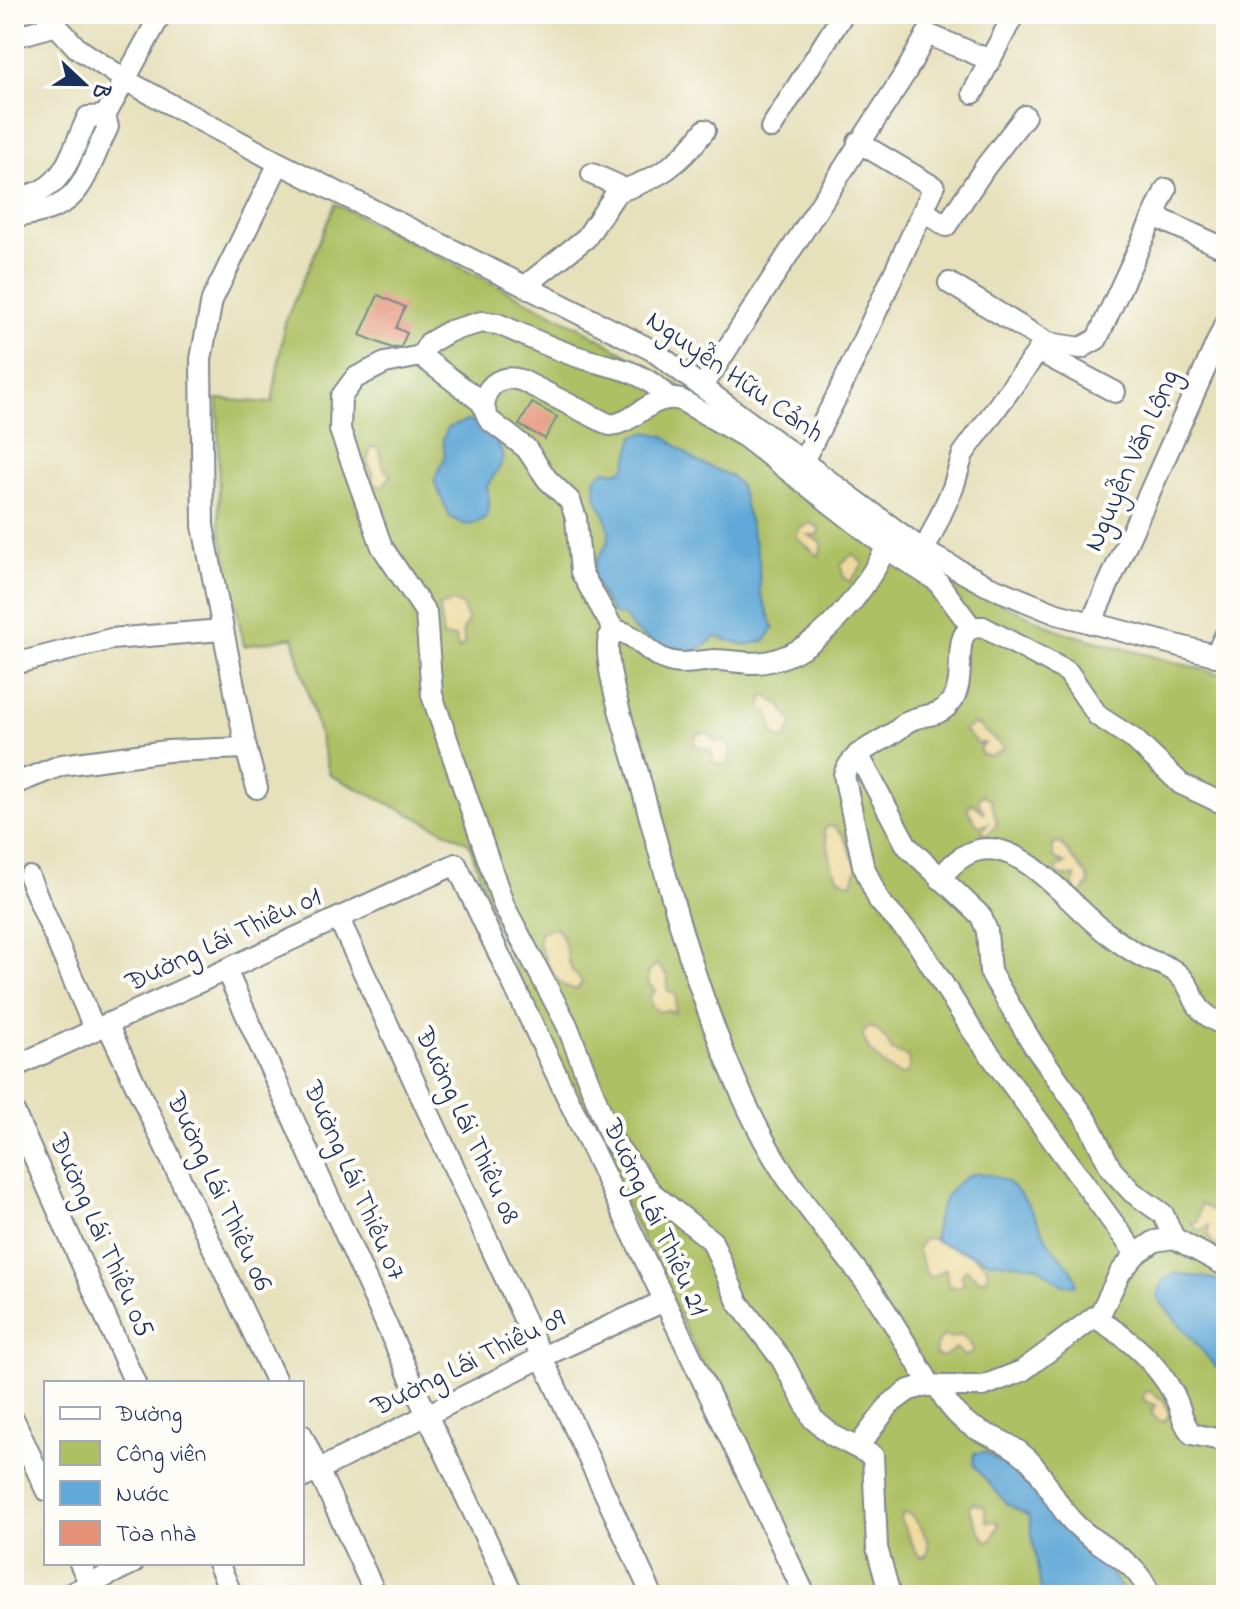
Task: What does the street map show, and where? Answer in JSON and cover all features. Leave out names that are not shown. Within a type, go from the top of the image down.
[{"type":"street","points":[[14,217],[50,212],[69,202],[77,192],[108,127],[105,116],[127,81],[161,14]]},
{"type":"street","points":[[771,128],[843,14]]},
{"type":"street","points":[[973,93],[1014,14]]},
{"type":"street","points":[[14,37],[51,19]]},
{"type":"street","name":"Nguyễn Hữu Cảnh","points":[[51,19],[77,48],[127,81],[279,163],[622,334],[703,386],[924,551],[986,585],[1057,614],[1221,657]]},
{"type":"street","points":[[703,386],[906,72],[927,34],[990,60]]},
{"type":"street","points":[[14,197],[37,194],[53,186],[88,117],[105,116]]},
{"type":"street","points":[[924,211],[946,226],[1025,116]]},
{"type":"street","points":[[617,192],[649,181],[679,163],[705,130]]},
{"type":"street","points":[[803,461],[839,392],[934,187],[858,142]]},
{"type":"street","points":[[257,788],[246,748],[203,526],[201,359],[212,300],[279,163]]},
{"type":"street","points":[[525,286],[586,238],[617,192],[617,185],[592,174]]},
{"type":"street","points":[[1043,347],[1081,348],[1097,339],[1166,189]]},
{"type":"street","points":[[1154,216],[1226,249]]},
{"type":"street","points":[[949,283],[1115,392]]},
{"type":"street","points":[[669,398],[630,370],[581,358],[490,322],[443,334],[429,343],[421,356],[385,363],[351,381],[339,403],[339,424],[378,539],[426,613],[432,695],[511,922],[556,1001],[578,1050],[601,1117],[623,1157],[651,1192],[712,1241],[738,1302],[782,1360],[813,1419],[832,1435],[871,1453],[875,1460],[876,1540],[890,1595]]},
{"type":"street","name":"Nguyễn Văn Lộng","points":[[1091,623],[1226,322]]},
{"type":"street","points":[[924,551],[953,488],[963,454],[1043,347]]},
{"type":"street","points":[[421,356],[484,404],[489,420],[526,448],[547,479],[570,501],[576,518],[578,562],[615,632]]},
{"type":"street","points":[[484,404],[494,383],[512,378],[610,425],[620,424],[648,405],[669,398],[681,400],[745,437],[887,547],[946,588],[972,628]]},
{"type":"street","points":[[615,632],[627,633],[656,656],[678,663],[718,660],[753,664],[783,658],[803,647],[847,607],[869,579],[887,547]]},
{"type":"street","points":[[1136,1254],[963,1017],[916,941],[872,889],[863,865],[844,781],[848,764],[858,754],[909,720],[931,716],[952,702],[962,677],[961,640],[972,628],[988,628],[1060,666],[1075,679],[1098,716],[1135,740],[1174,779],[1226,805]]},
{"type":"street","points":[[14,664],[111,639],[222,630]]},
{"type":"street","points":[[615,632],[607,646],[611,676],[672,891],[735,1079],[788,1180],[870,1288],[952,1409],[970,1427],[1028,1460],[1074,1524],[1132,1564],[1150,1595]]},
{"type":"street","points":[[1221,657],[1226,634]]},
{"type":"street","points":[[14,784],[62,765],[167,751],[246,748]]},
{"type":"street","points":[[858,754],[907,846],[981,916],[987,931],[988,964],[994,980],[1047,1067],[1087,1120],[1111,1169],[1132,1192],[1163,1214],[1174,1238],[1226,1266]]},
{"type":"street","points":[[940,879],[957,859],[972,851],[991,849],[1021,858],[1106,933],[1143,957],[1177,972],[1199,1011],[1226,1026]]},
{"type":"street","name":"Đường Lái Thiêu 01","points":[[14,1067],[456,864]]},
{"type":"street","name":"Đường Lái Thiêu 21","points":[[456,864],[662,1302],[805,1595]]},
{"type":"street","name":"Đường Lái Thiêu 06","points":[[29,877],[276,1381]]},
{"type":"street","name":"Đường Lái Thiêu 08","points":[[339,919],[652,1595]]},
{"type":"street","name":"Đường Lái Thiêu 07","points":[[226,970],[427,1415],[513,1595]]},
{"type":"street","name":"Đường Lái Thiêu 05","points":[[14,1112],[134,1381]]},
{"type":"street","points":[[858,1447],[895,1399],[909,1390],[934,1386],[970,1388],[1010,1378],[1094,1317],[1104,1307],[1120,1273],[1136,1254],[1155,1241],[1174,1238]]},
{"type":"street","name":"Đường Lái Thiêu 09","points":[[310,1474],[542,1357],[662,1302]]},
{"type":"street","points":[[1094,1317],[1124,1337],[1150,1361],[1175,1396],[1184,1425],[1192,1434],[1226,1441]]},
{"type":"street","points":[[14,1420],[44,1486]]},
{"type":"street","points":[[304,1445],[310,1474],[376,1595]]},
{"type":"street","points":[[77,1591],[80,1565]]},
{"type":"street","points":[[77,1591],[129,1565]]},
{"type":"street","points":[[219,1565],[232,1595]]},
{"type":"green space","points":[[335,204],[579,327],[669,379],[934,572],[1062,632],[1226,676],[1226,1595],[811,1595],[501,940],[469,843],[330,775],[293,637],[244,646],[219,522],[218,399],[272,403],[285,322]]},
{"type":"sand","points":[[371,446],[379,449],[384,468],[391,476],[382,487],[373,482],[373,472],[367,462]]},
{"type":"sand","points":[[810,523],[819,527],[818,535],[808,535],[822,543],[819,556],[797,538],[799,529]]},
{"type":"sand","points":[[853,554],[863,564],[850,582],[843,576],[841,564]]},
{"type":"sand","points":[[454,602],[462,605],[468,620],[462,633],[465,643],[459,650],[455,637],[443,637],[439,606]]},
{"type":"sand","points":[[764,695],[780,705],[793,724],[785,739],[775,737],[769,713],[761,707]]},
{"type":"sand","points":[[976,724],[1004,749],[991,756],[981,754],[980,746],[986,743],[977,743],[964,730]]},
{"type":"sand","points":[[709,733],[715,742],[724,741],[730,746],[731,757],[725,765],[714,763],[711,751],[694,745],[697,734]]},
{"type":"sand","points":[[982,794],[991,800],[997,824],[987,835],[981,831],[988,824],[978,826],[967,809],[972,803],[985,814],[978,801]]},
{"type":"sand","points":[[834,826],[843,835],[857,867],[852,883],[838,877],[834,871],[824,832],[826,827]]},
{"type":"sand","points":[[1060,843],[1088,877],[1089,884],[1080,895],[1073,892],[1075,876],[1061,876],[1057,872],[1057,867],[1065,863],[1053,857],[1053,845]]},
{"type":"sand","points":[[553,927],[561,934],[571,968],[582,983],[577,989],[563,985],[557,979],[538,942],[541,932]]},
{"type":"sand","points":[[656,964],[668,976],[667,990],[676,995],[675,1013],[667,1010],[659,1012],[652,1006],[650,996],[656,991],[649,984],[648,973]]},
{"type":"sand","points":[[868,1027],[880,1032],[892,1051],[908,1057],[910,1067],[905,1075],[892,1071],[872,1053],[863,1033]]},
{"type":"sand","points":[[1201,1203],[1217,1215],[1217,1222],[1226,1224],[1226,1236],[1220,1246],[1214,1245],[1208,1234],[1209,1225],[1198,1231],[1191,1222],[1197,1223]]},
{"type":"sand","points":[[931,1238],[971,1254],[987,1266],[987,1278],[979,1280],[966,1269],[961,1276],[965,1284],[955,1288],[948,1285],[946,1269],[933,1277],[927,1275],[917,1249],[924,1239]]},
{"type":"sand","points":[[962,1335],[974,1349],[971,1354],[964,1356],[956,1348],[943,1357],[936,1355],[935,1348],[943,1336],[952,1338]]},
{"type":"sand","points":[[1150,1391],[1164,1401],[1169,1413],[1165,1421],[1158,1421],[1151,1412],[1156,1405],[1144,1401],[1144,1393]]},
{"type":"sand","points":[[972,1503],[984,1506],[987,1522],[999,1524],[992,1540],[986,1541],[977,1526],[969,1508]]},
{"type":"sand","points":[[903,1513],[910,1514],[924,1534],[928,1546],[926,1556],[920,1557],[914,1548],[900,1520]]},
{"type":"water","points":[[466,421],[489,432],[503,456],[500,467],[487,486],[488,512],[481,521],[466,525],[450,517],[434,481],[445,457],[443,439],[448,428]]},
{"type":"water","points":[[648,432],[664,436],[696,461],[731,476],[740,486],[759,559],[760,592],[774,628],[765,641],[746,645],[715,637],[704,647],[677,657],[635,631],[625,617],[612,613],[599,592],[594,570],[609,534],[597,499],[596,477],[605,470],[616,472],[625,468],[634,436]]},
{"type":"water","points":[[973,1174],[989,1175],[1013,1186],[1050,1244],[1070,1268],[1076,1285],[1062,1285],[1037,1266],[989,1261],[935,1241],[939,1211],[949,1193]]},
{"type":"water","points":[[1177,1273],[1226,1285],[1226,1379],[1157,1298],[1163,1280]]},
{"type":"water","points":[[985,1452],[1028,1480],[1056,1523],[1098,1555],[1126,1595],[1042,1595],[1029,1516],[1007,1504],[973,1465],[974,1453]]},
{"type":"building","points":[[378,295],[405,307],[396,328],[407,333],[401,347],[392,348],[360,335]]},
{"type":"building","points":[[532,403],[557,417],[545,439],[519,425]]}]
